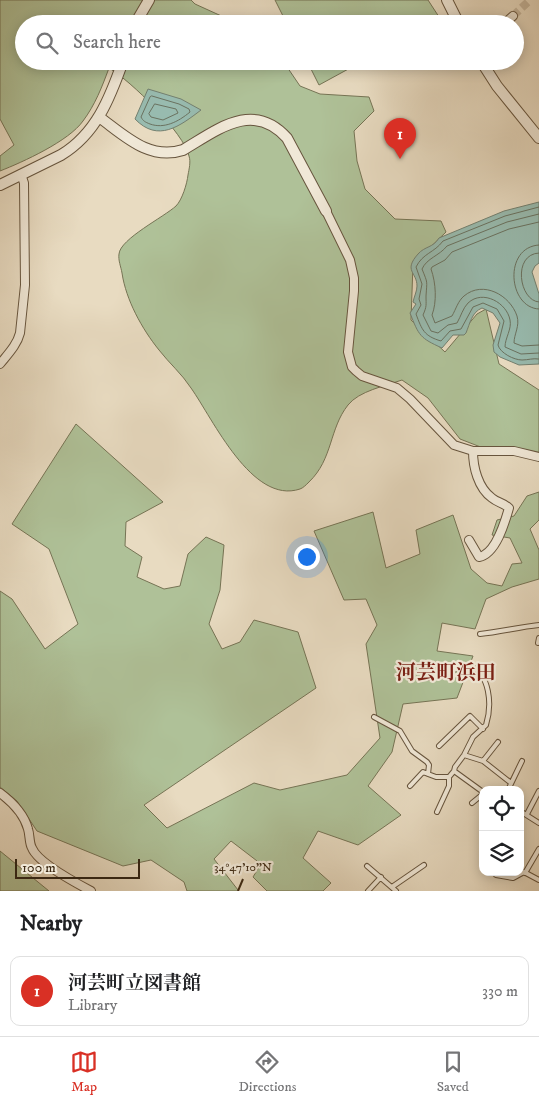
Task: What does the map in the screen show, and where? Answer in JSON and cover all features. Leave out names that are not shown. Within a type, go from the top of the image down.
[{"type":"street","points":[[140,15],[149,0]]},
{"type":"street","points":[[447,0],[454,15]]},
{"type":"street","points":[[0,185],[69,150],[86,135],[99,117],[110,96],[120,70]]},
{"type":"street","points":[[487,70],[497,86],[539,138]]},
{"type":"street","points":[[99,117],[138,145],[159,153],[183,150],[240,120],[261,120],[279,129],[287,138],[350,260],[354,278],[354,290],[348,352],[352,366],[362,376],[397,388],[454,445],[473,451],[514,451],[539,457]]},
{"type":"street","points":[[0,364],[16,344],[20,333],[25,284],[24,183],[21,174]]},
{"type":"street","points":[[469,540],[479,557],[484,556],[501,536],[509,508],[503,502],[493,500],[484,490],[473,464],[473,451]]},
{"type":"street","points":[[0,794],[21,814],[28,828],[31,847],[35,853],[62,875],[91,891]]},
{"type":"lane","points":[[480,634],[539,626]]},
{"type":"lane","points":[[424,678],[430,678],[468,665],[475,668],[484,679],[488,690],[488,720],[483,729],[473,737],[464,755],[449,777],[449,786],[437,812]]},
{"type":"lane","points":[[374,716],[400,731],[412,751],[429,765],[428,774]]},
{"type":"lane","points":[[439,746],[470,716],[483,729]]},
{"type":"lane","points":[[483,762],[498,742]]},
{"type":"lane","points":[[464,755],[483,762],[511,783]]},
{"type":"lane","points":[[510,786],[522,761]]},
{"type":"lane","points":[[454,771],[479,790]]},
{"type":"lane","points":[[410,786],[423,772],[436,777],[449,777]]},
{"type":"lane","points":[[527,814],[539,792]]},
{"type":"lane","points":[[472,803],[479,797]]},
{"type":"lane","points":[[524,813],[539,823]]},
{"type":"lane","points":[[539,850],[525,873],[539,880]]},
{"type":"lane","points":[[367,866],[394,889],[424,865]]},
{"type":"lane","points":[[502,876],[513,878],[518,876]]},
{"type":"lane","points":[[368,891],[381,877]]},
{"type":"green space","points":[[0,0],[191,0],[195,4],[219,15],[15,15],[15,70],[108,70],[95,102],[76,129],[45,150],[0,171],[0,156],[14,145],[0,119]]},
{"type":"green space","points":[[275,0],[428,0],[438,15],[282,15]]},
{"type":"green space","points":[[112,70],[289,70],[300,86],[320,94],[369,97],[374,111],[354,131],[357,161],[365,189],[395,219],[441,221],[446,232],[413,264],[411,320],[445,352],[477,314],[486,309],[499,364],[539,390],[539,455],[496,453],[460,439],[428,398],[402,380],[365,393],[348,405],[337,424],[323,464],[302,488],[282,491],[266,484],[250,472],[222,438],[180,373],[153,342],[136,314],[127,293],[119,261],[121,248],[143,228],[176,206],[187,183],[190,158],[185,146],[167,121],[143,95]]},
{"type":"green space","points":[[312,70],[346,70],[319,85]]},
{"type":"green space","points":[[76,424],[163,502],[126,522],[125,546],[142,557],[137,577],[164,589],[180,586],[188,554],[206,537],[224,545],[220,590],[209,624],[222,649],[240,642],[254,620],[298,632],[316,688],[144,805],[167,828],[254,783],[280,790],[347,775],[380,738],[366,644],[377,625],[366,599],[344,600],[314,531],[373,512],[386,568],[420,554],[416,530],[453,515],[471,569],[487,583],[502,586],[512,564],[522,563],[510,538],[492,535],[497,520],[514,516],[527,496],[539,492],[539,520],[530,529],[539,550],[539,579],[512,587],[486,599],[475,629],[442,623],[437,651],[473,656],[457,698],[403,704],[392,752],[368,786],[401,815],[358,845],[318,831],[303,858],[331,883],[323,891],[267,891],[253,877],[261,864],[231,841],[214,859],[238,890],[187,891],[184,882],[151,860],[123,866],[37,831],[17,801],[0,787],[0,591],[12,599],[45,649],[78,624],[49,549],[12,524]]},
{"type":"green space","points":[[0,851],[49,891],[0,891]]},
{"type":"water","points":[[148,89],[181,99],[201,110],[185,122],[169,130],[152,130],[135,119]]},
{"type":"water","points":[[539,202],[539,263],[532,272],[539,294],[539,364],[519,365],[500,357],[494,352],[493,345],[500,323],[493,313],[482,308],[474,315],[464,335],[453,335],[442,348],[425,339],[418,332],[410,313],[416,304],[413,302],[417,290],[411,268],[418,254],[434,244],[439,238],[504,211]]},
{"type":"tunnel","points":[[514,15],[530,0]]},
{"type":"place","name":"河芸町立図書館","points":[[400,159]]},
{"type":"district","name":"河芸町浜田","points":[[446,672]]}]
